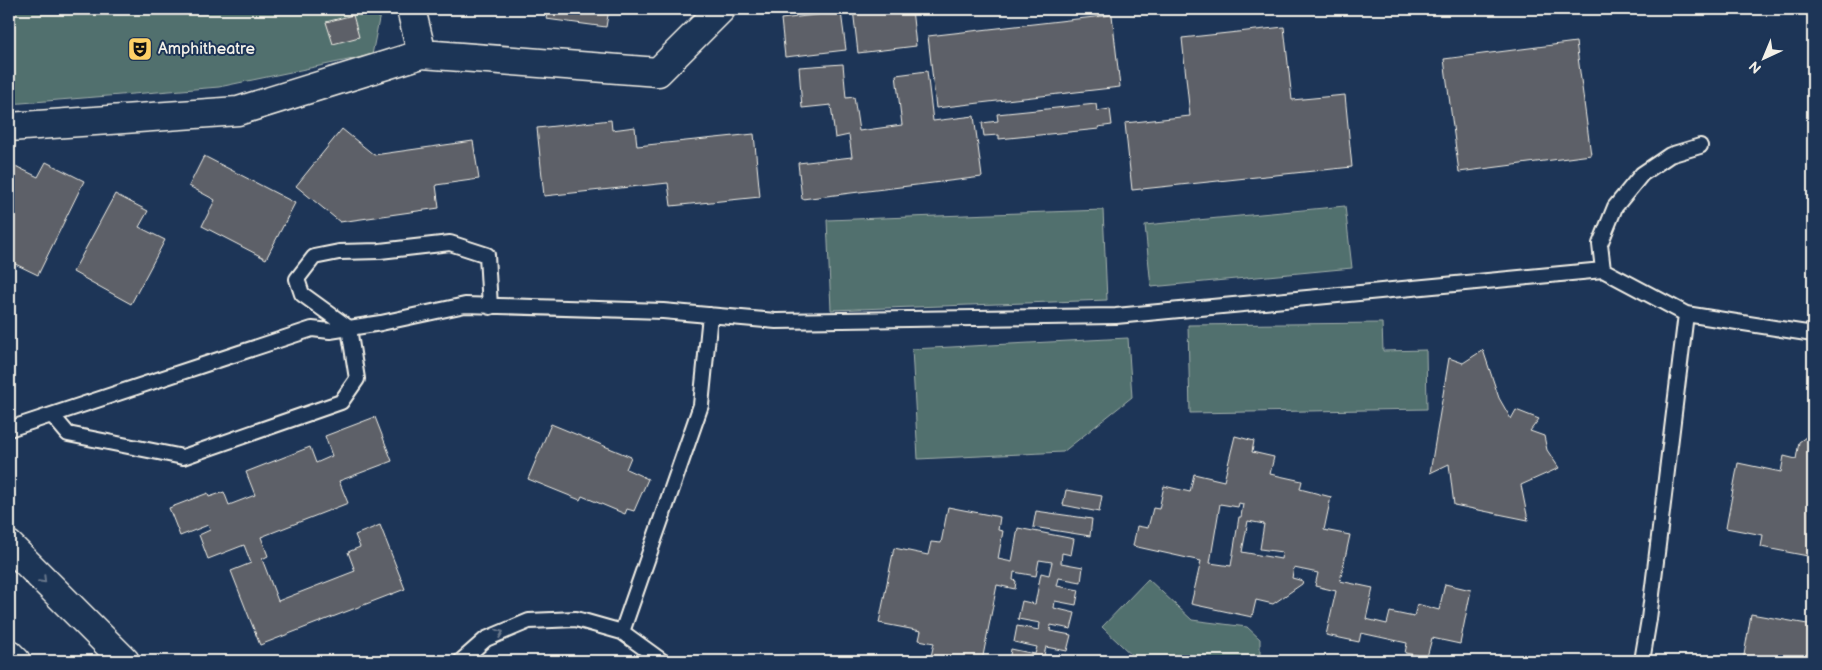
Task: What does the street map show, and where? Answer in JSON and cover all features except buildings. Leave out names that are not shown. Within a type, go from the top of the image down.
[{"type":"street","points":[[411,9],[422,54]]},
{"type":"street","points":[[9,127],[238,111],[422,54],[658,72],[721,9]]},
{"type":"street","points":[[9,545],[125,661]]},
{"type":"street","points":[[9,654],[16,661]]},
{"type":"lane","points":[[1603,270],[1600,244],[1615,207],[1642,174],[1670,155],[1700,146]]},
{"type":"lane","points":[[52,415],[68,434],[183,456],[341,402],[357,380],[349,328],[302,294],[297,279],[314,258],[340,252],[380,251],[450,242],[487,255],[490,307]]},
{"type":"lane","points":[[9,429],[312,329],[330,331],[465,306],[663,312],[776,321],[1116,316],[1603,270],[1686,314],[1813,334]]},
{"type":"lane","points":[[1642,661],[1652,599],[1686,314]]},
{"type":"lane","points":[[622,632],[702,405],[710,316]]},
{"type":"lane","points":[[461,661],[486,639],[529,621],[576,619],[622,632],[662,661]]},
{"type":"green space","points":[[9,9],[381,9],[372,55],[219,87],[9,104]]},
{"type":"green space","points":[[1345,206],[1352,268],[1151,287],[1145,225]]},
{"type":"green space","points":[[1103,210],[1107,300],[831,310],[827,220]]},
{"type":"green space","points":[[1382,323],[1383,351],[1426,350],[1427,409],[1190,413],[1188,325]]},
{"type":"green space","points":[[1128,338],[1132,397],[1063,452],[918,459],[912,349]]},
{"type":"green space","points":[[1148,579],[1192,620],[1247,627],[1260,639],[1260,661],[1138,661],[1102,627]]},
{"type":"place","name":"Amphitheatre","points":[[140,49]]}]
